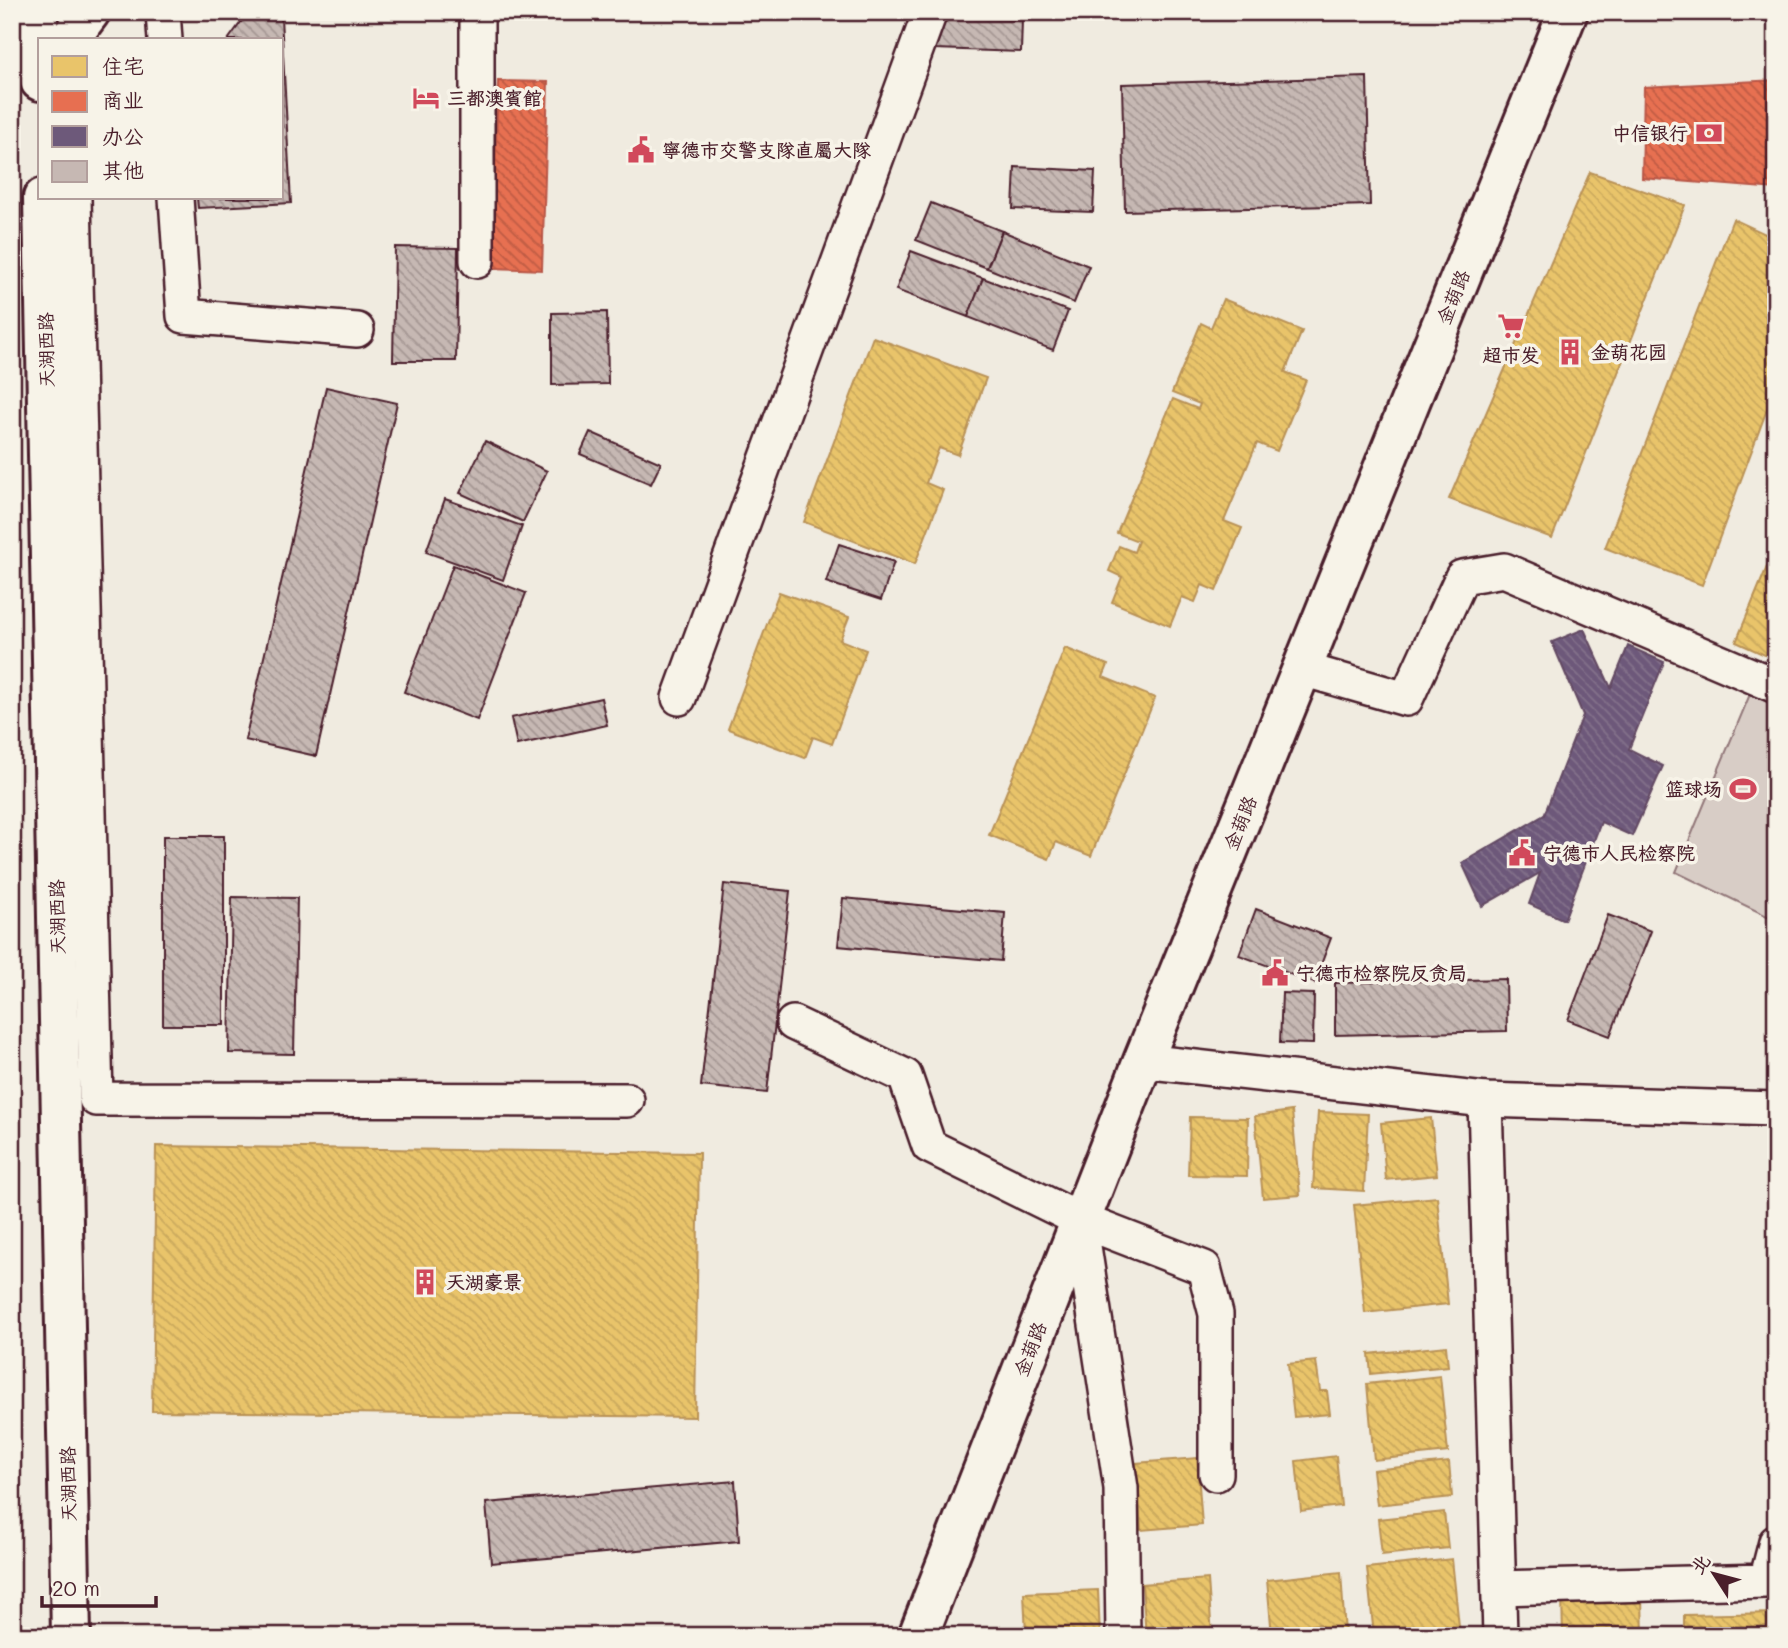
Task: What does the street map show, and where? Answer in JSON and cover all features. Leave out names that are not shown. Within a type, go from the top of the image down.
[{"type":"street","points":[[38,12],[39,38]]},
{"type":"street","points":[[163,12],[165,38]]},
{"type":"street","points":[[477,12],[477,261]]},
{"type":"street","points":[[679,698],[929,12]]},
{"type":"street","name":"金葫路","points":[[918,1636],[1143,1061],[1568,12]]},
{"type":"street","points":[[12,50],[38,87]]},
{"type":"street","name":"天湖西路","points":[[43,200],[71,1636]]},
{"type":"street","points":[[74,200],[96,1099],[627,1100]]},
{"type":"street","points":[[176,200],[184,316],[357,330]]},
{"type":"street","points":[[1302,669],[1406,699],[1462,577],[1504,570],[1776,686]]},
{"type":"street","points":[[793,1023],[905,1076],[929,1146],[1080,1220],[1204,1268],[1216,1314],[1216,1474]]},
{"type":"street","points":[[1143,1061],[1485,1100],[1776,1109]]},
{"type":"street","points":[[1485,1100],[1500,1636]]},
{"type":"street","points":[[1080,1220],[1121,1489],[1123,1636]]},
{"type":"street","points":[[1500,1588],[1771,1580],[1776,1542]]},
{"type":"shaded area","name":"篮球场","points":[[1750,694],[1776,706],[1776,902],[1769,917],[1676,872]]},
{"type":"building: 住宅","name":"金葫花园","points":[[1590,172],[1685,205],[1552,538],[1449,499]]},
{"type":"building: 住宅","name":"金葫花园","points":[[1733,219],[1776,239],[1776,385],[1702,585],[1605,548]]},
{"type":"building: 住宅","points":[[1223,299],[1302,331],[1285,372],[1306,380],[1277,451],[1257,443],[1224,521],[1242,528],[1216,591],[1202,585],[1195,602],[1182,597],[1170,626],[1112,602],[1122,577],[1109,571],[1119,546],[1134,552],[1138,541],[1117,533],[1173,399],[1198,409],[1200,404],[1172,393],[1201,323],[1211,328]]},
{"type":"building: 住宅","points":[[873,337],[986,378],[958,455],[939,448],[926,483],[943,490],[915,564],[804,522]]},
{"type":"building: 住宅","points":[[1776,545],[1776,660],[1736,642]]},
{"type":"building: 住宅","points":[[779,592],[849,617],[840,640],[866,650],[832,744],[813,737],[805,758],[728,729]]},
{"type":"building: 住宅","points":[[1065,648],[1108,665],[1103,677],[1155,698],[1091,856],[1056,842],[1049,859],[989,835]]},
{"type":"building: 住宅","points":[[1292,1111],[1300,1195],[1263,1198],[1255,1116]]},
{"type":"building: 住宅","points":[[1318,1112],[1368,1114],[1364,1191],[1313,1188]]},
{"type":"building: 住宅","points":[[1190,1117],[1248,1118],[1247,1176],[1188,1175]]},
{"type":"building: 住宅","points":[[1431,1118],[1437,1175],[1386,1180],[1381,1123]]},
{"type":"building: 住宅","name":"天湖豪景","points":[[156,1146],[699,1153],[695,1417],[152,1411]]},
{"type":"building: 住宅","points":[[1437,1197],[1448,1304],[1365,1313],[1354,1205]]},
{"type":"building: 住宅","points":[[1446,1346],[1448,1366],[1371,1374],[1369,1354]]},
{"type":"building: 住宅","points":[[1316,1361],[1320,1391],[1327,1391],[1330,1414],[1294,1417],[1288,1364]]},
{"type":"building: 住宅","points":[[1440,1376],[1448,1452],[1374,1460],[1367,1384]]},
{"type":"building: 住宅","points":[[1336,1456],[1341,1506],[1301,1511],[1296,1461]]},
{"type":"building: 住宅","points":[[1197,1458],[1202,1525],[1141,1530],[1136,1463]]},
{"type":"building: 住宅","points":[[1449,1462],[1452,1497],[1377,1505],[1373,1470]]},
{"type":"building: 住宅","points":[[1444,1512],[1448,1548],[1382,1555],[1378,1519]]},
{"type":"building: 住宅","points":[[1452,1559],[1460,1636],[1374,1636],[1367,1568]]},
{"type":"building: 住宅","points":[[1341,1572],[1345,1634],[1322,1636],[1320,1624],[1292,1627],[1294,1636],[1272,1636],[1267,1580]]},
{"type":"building: 住宅","points":[[1208,1579],[1212,1636],[1146,1636],[1142,1584]]},
{"type":"building: 住宅","points":[[1098,1590],[1100,1636],[1026,1636],[1024,1593]]},
{"type":"building: 住宅","points":[[1562,1596],[1642,1597],[1643,1636],[1563,1636]]},
{"type":"building: 住宅","points":[[1776,1613],[1776,1636],[1684,1636],[1684,1615]]},
{"type":"building: 商业","name":"中信银行","points":[[1776,80],[1776,189],[1642,178],[1644,87]]},
{"type":"building: 商业","points":[[498,81],[548,82],[542,270],[492,268]]},
{"type":"building: 办公","name":"宁德市人民检察院","points":[[1584,629],[1611,688],[1628,646],[1664,662],[1629,749],[1663,766],[1632,836],[1601,822],[1564,920],[1529,904],[1540,873],[1482,906],[1462,863],[1544,815],[1583,715],[1552,642]]},
{"type":"building: 其他","points":[[281,17],[282,38],[229,38],[244,18]]},
{"type":"building: 其他","points":[[937,17],[1022,20],[1021,52],[935,49]]},
{"type":"building: 其他","points":[[284,73],[291,203],[198,208],[197,200],[284,200]]},
{"type":"building: 其他","points":[[1367,77],[1370,205],[1125,211],[1122,84]]},
{"type":"building: 其他","points":[[1015,167],[1095,171],[1093,212],[1013,209]]},
{"type":"building: 其他","points":[[931,203],[1002,231],[987,268],[916,240]]},
{"type":"building: 其他","points":[[1002,231],[1089,266],[1074,303],[987,268]]},
{"type":"building: 其他","points":[[395,247],[458,248],[456,361],[393,361]]},
{"type":"building: 其他","points":[[911,251],[983,278],[968,317],[896,290]]},
{"type":"building: 其他","points":[[983,278],[1068,311],[1053,350],[968,317]]},
{"type":"building: 其他","points":[[607,312],[608,384],[552,385],[552,313]]},
{"type":"building: 其他","points":[[326,387],[397,403],[316,756],[245,740]]},
{"type":"building: 其他","points":[[590,432],[661,463],[651,484],[580,454]]},
{"type":"building: 其他","points":[[485,441],[547,471],[523,522],[460,493]]},
{"type":"building: 其他","points":[[445,499],[522,526],[503,580],[426,552]]},
{"type":"building: 其他","points":[[839,544],[894,562],[881,600],[826,582]]},
{"type":"building: 其他","points":[[453,565],[526,593],[477,720],[404,692]]},
{"type":"building: 其他","points":[[601,698],[607,725],[517,745],[511,718]]},
{"type":"building: 其他","points":[[163,836],[224,836],[224,1025],[163,1025]]},
{"type":"building: 其他","points":[[724,884],[790,891],[767,1093],[701,1086]]},
{"type":"building: 其他","points":[[232,897],[297,898],[294,1054],[229,1053]]},
{"type":"building: 其他","points":[[843,898],[1005,913],[1001,961],[838,946]]},
{"type":"building: 其他","points":[[1256,909],[1331,938],[1314,983],[1239,955]]},
{"type":"building: 其他","points":[[1608,915],[1651,931],[1610,1036],[1568,1020]]},
{"type":"building: 其他","points":[[1506,979],[1507,1031],[1335,1035],[1335,983]]},
{"type":"building: 其他","points":[[1282,993],[1314,994],[1313,1044],[1280,1043]]},
{"type":"building: 其他","points":[[735,1481],[739,1541],[491,1563],[486,1503]]},
{"type":"place","name":"三都澳賓館","points":[[426,98]]},
{"type":"place","name":"中信银行","points":[[1709,133]]},
{"type":"place","name":"寧德市交警支隊直屬大隊","points":[[641,150]]},
{"type":"place","name":"超市发","points":[[1511,326]]},
{"type":"place","name":"金葫花园","points":[[1570,352]]},
{"type":"place","name":"篮球场","points":[[1743,789]]},
{"type":"place","name":"宁德市人民检察院","points":[[1522,853]]},
{"type":"place","name":"宁德市检察院反贪局","points":[[1275,973]]},
{"type":"place","name":"天湖豪景","points":[[425,1282]]}]
